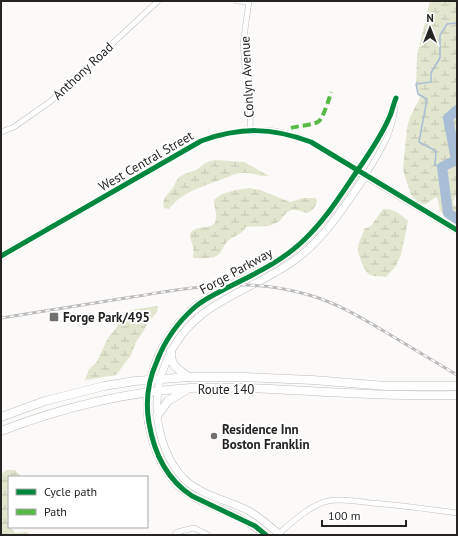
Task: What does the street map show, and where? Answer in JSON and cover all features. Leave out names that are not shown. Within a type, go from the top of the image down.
[{"type":"main road","points":[[171,351],[171,359],[173,364],[189,377]]},
{"type":"main road","name":"Route 140","points":[[1,417],[44,401],[84,390],[124,382],[189,377],[246,377],[313,380],[386,386],[457,386]]},
{"type":"main road","name":"Route 140","points":[[1,431],[71,408],[147,392],[190,388],[246,388],[417,396],[457,395]]},
{"type":"main road","points":[[157,416],[168,401],[190,388]]},
{"type":"street","name":"Anthony Road","points":[[1,132],[14,127],[51,101],[158,1]]},
{"type":"street","points":[[237,1],[249,2]]},
{"type":"street","name":"Conlyn Avenue","points":[[249,2],[243,44],[245,66],[251,94],[250,130]]},
{"type":"street","points":[[358,171],[381,134],[389,118],[396,98],[390,133],[366,175]]},
{"type":"street","name":"West Central Street","points":[[6,252],[201,142],[215,136],[250,130],[266,130],[296,136],[311,142],[457,230]]},
{"type":"street","name":"Forge Parkway","points":[[266,535],[255,526],[192,496],[184,491],[169,475],[158,457],[152,438],[148,417],[147,392],[150,380],[156,362],[166,342],[181,321],[195,307],[204,301],[271,265],[288,254],[325,218],[358,171]]},
{"type":"street","name":"Forge Parkway","points":[[279,535],[265,522],[249,511],[201,491],[178,472],[168,454],[161,435],[157,416],[160,380],[171,351],[184,331],[198,317],[215,305],[283,268],[310,247],[338,216],[366,175]]},
{"type":"street","points":[[279,535],[296,519],[312,508],[328,501],[356,501],[457,513]]},
{"type":"street","points":[[178,534],[194,528],[208,535]]},
{"type":"green space","points":[[430,1],[457,1],[457,195],[453,203],[457,209],[457,224],[443,215],[436,197],[426,204],[420,204],[411,195],[403,170],[407,128],[410,117],[420,98],[416,83],[417,56]]},
{"type":"green space","points":[[215,160],[244,162],[269,176],[247,173],[236,174],[192,191],[180,198],[169,209],[164,208],[163,205],[166,196],[178,178],[184,174],[196,170],[207,162]]},
{"type":"green space","points":[[249,188],[260,190],[290,202],[303,198],[315,198],[317,202],[314,208],[308,213],[292,210],[288,212],[280,221],[274,224],[267,226],[246,227],[228,241],[220,253],[214,257],[193,258],[193,249],[190,236],[195,229],[211,226],[214,223],[216,217],[214,200],[226,193]]},
{"type":"green space","points":[[383,209],[390,209],[397,212],[408,221],[401,255],[396,266],[386,277],[370,275],[365,270],[361,262],[358,250],[364,229],[371,226]]},
{"type":"green space","points":[[158,306],[157,312],[147,324],[136,342],[131,355],[116,375],[85,380],[89,369],[96,363],[108,338],[117,327],[121,316],[130,310]]},
{"type":"green space","points":[[6,470],[14,470],[21,476],[8,476],[8,528],[16,533],[27,532],[30,535],[1,535],[1,475]]},
{"type":"waterway","points":[[442,167],[435,165],[436,151],[419,142],[427,99],[418,94],[416,84],[431,82],[431,73],[440,58],[440,35],[447,24],[457,23],[457,18]]},
{"type":"waterway","points":[[457,110],[448,118],[456,160],[442,167],[448,213],[457,219]]},
{"type":"railway","points":[[1,318],[199,287],[220,285],[263,286],[286,289],[309,295],[349,311],[457,375]]},
{"type":"marked path","points":[[291,128],[314,124],[319,121],[328,103],[331,92]]},
{"type":"cycle path","points":[[266,535],[255,526],[192,496],[175,482],[168,473],[154,445],[149,423],[147,399],[151,376],[160,353],[168,339],[183,319],[195,307],[208,298],[287,255],[318,225],[368,156],[390,116],[396,98]]},
{"type":"cycle path","points":[[1,256],[201,141],[215,136],[242,131],[269,131],[311,142],[457,230]]},
{"type":"place","name":"Forge Park/495","points":[[54,317]]},
{"type":"place","name":"Residence Inn Boston Franklin","points":[[214,436]]}]
